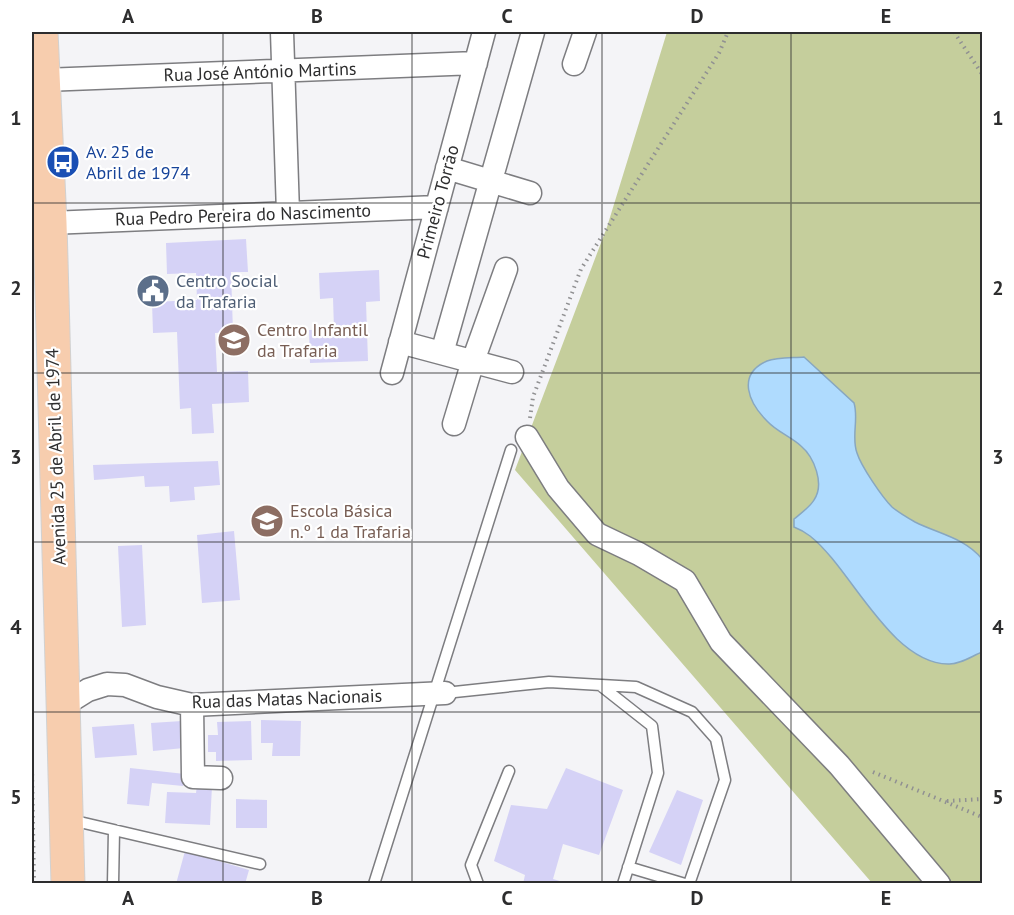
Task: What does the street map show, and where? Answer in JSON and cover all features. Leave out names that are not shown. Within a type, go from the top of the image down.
[{"type":"main road","name":"Avenida 25 de Abril de 1974","points":[[41,32],[50,223],[68,884]]},
{"type":"street","points":[[282,32],[288,213]]},
{"type":"street","name":"Primeiro Torrão","points":[[392,373],[484,32]]},
{"type":"street","points":[[442,353],[533,32]]},
{"type":"street","points":[[574,64],[585,32]]},
{"type":"street","name":"Rua José António Martins","points":[[44,80],[476,63]]},
{"type":"street","points":[[447,168],[530,193]]},
{"type":"street","name":"Rua Pedro Pereira do Nascimento","points":[[50,223],[437,207]]},
{"type":"street","points":[[454,424],[473,361],[506,269]]},
{"type":"street","points":[[400,342],[512,372]]},
{"type":"street","points":[[519,444],[597,534],[639,554],[685,581],[721,642],[839,765],[939,884]]},
{"type":"street","name":"Rua das Matas Nacionais","points":[[64,705],[88,690],[107,684],[125,685],[157,697],[192,705],[440,693]]},
{"type":"street","points":[[192,705],[193,777],[221,778]]},
{"type":"lane","points":[[374,884],[440,693],[519,444]]},
{"type":"lane","points":[[440,693],[549,682],[636,687],[692,712],[716,739],[725,780],[687,884],[628,867]]},
{"type":"lane","points":[[600,685],[652,726],[658,773],[623,884]]},
{"type":"lane","points":[[478,884],[471,865],[509,771]]},
{"type":"lane","points":[[66,819],[260,864]]},
{"type":"lane","points":[[113,884],[114,830]]},
{"type":"path","points":[[519,444],[532,397],[581,269],[719,54],[728,32]]},
{"type":"path","points":[[954,32],[982,74]]},
{"type":"path","points":[[839,765],[876,772],[982,817]]},
{"type":"path","points":[[32,768],[34,884]]},
{"type":"path","points":[[946,801],[982,799]]},
{"type":"green space","points":[[667,32],[982,32],[982,883],[872,883],[515,470],[607,227]]},
{"type":"water","points":[[804,357],[854,403],[855,447],[859,459],[892,507],[915,522],[968,546],[982,559],[982,652],[961,662],[948,664],[927,660],[908,648],[873,612],[825,551],[808,535],[794,527],[794,519],[810,505],[817,494],[818,479],[814,464],[806,451],[771,425],[761,414],[751,398],[749,381],[757,367],[767,361]]},
{"type":"building","points":[[246,239],[248,272],[231,272],[233,332],[215,333],[217,372],[248,371],[249,402],[212,404],[214,433],[192,434],[191,408],[180,409],[177,332],[153,333],[152,302],[197,300],[196,273],[167,274],[166,243]]},
{"type":"building","points":[[379,270],[380,301],[366,302],[368,361],[310,363],[309,330],[334,329],[333,298],[320,299],[319,273]]},
{"type":"building","points":[[218,461],[220,485],[194,487],[195,500],[170,502],[169,486],[145,487],[144,476],[94,480],[93,465]]},
{"type":"building","points":[[234,531],[240,600],[202,603],[197,535]]},
{"type":"building","points":[[142,545],[146,625],[122,627],[118,546]]},
{"type":"building","points":[[261,720],[301,721],[300,756],[272,756],[273,743],[261,743]]},
{"type":"building","points":[[182,721],[184,748],[153,751],[151,723]]},
{"type":"building","points":[[251,721],[252,760],[216,761],[216,752],[208,752],[208,735],[218,735],[217,722]]},
{"type":"building","points":[[134,724],[137,755],[95,758],[92,727]]},
{"type":"building","points":[[130,768],[185,774],[183,786],[152,783],[149,806],[127,804]]},
{"type":"building","points":[[566,768],[623,790],[599,855],[563,844],[553,879],[570,884],[523,884],[525,875],[494,861],[511,805],[547,809]]},
{"type":"building","points":[[197,785],[212,786],[210,825],[165,823],[167,792],[196,793]]},
{"type":"building","points":[[677,790],[703,800],[681,865],[649,852]]},
{"type":"building","points":[[236,799],[267,800],[267,828],[236,828]]},
{"type":"building","points":[[185,851],[249,870],[245,884],[176,884]]},
{"type":"place","name":"Av. 25 de Abril de 1974","points":[[63,162]]},
{"type":"place","name":"Centro Social da Trafaria","points":[[153,291]]},
{"type":"place","name":"Centro Infantil da Trafaria","points":[[234,340]]},
{"type":"place","name":"Escola Básica n.º 1 da Trafaria","points":[[267,521]]}]
